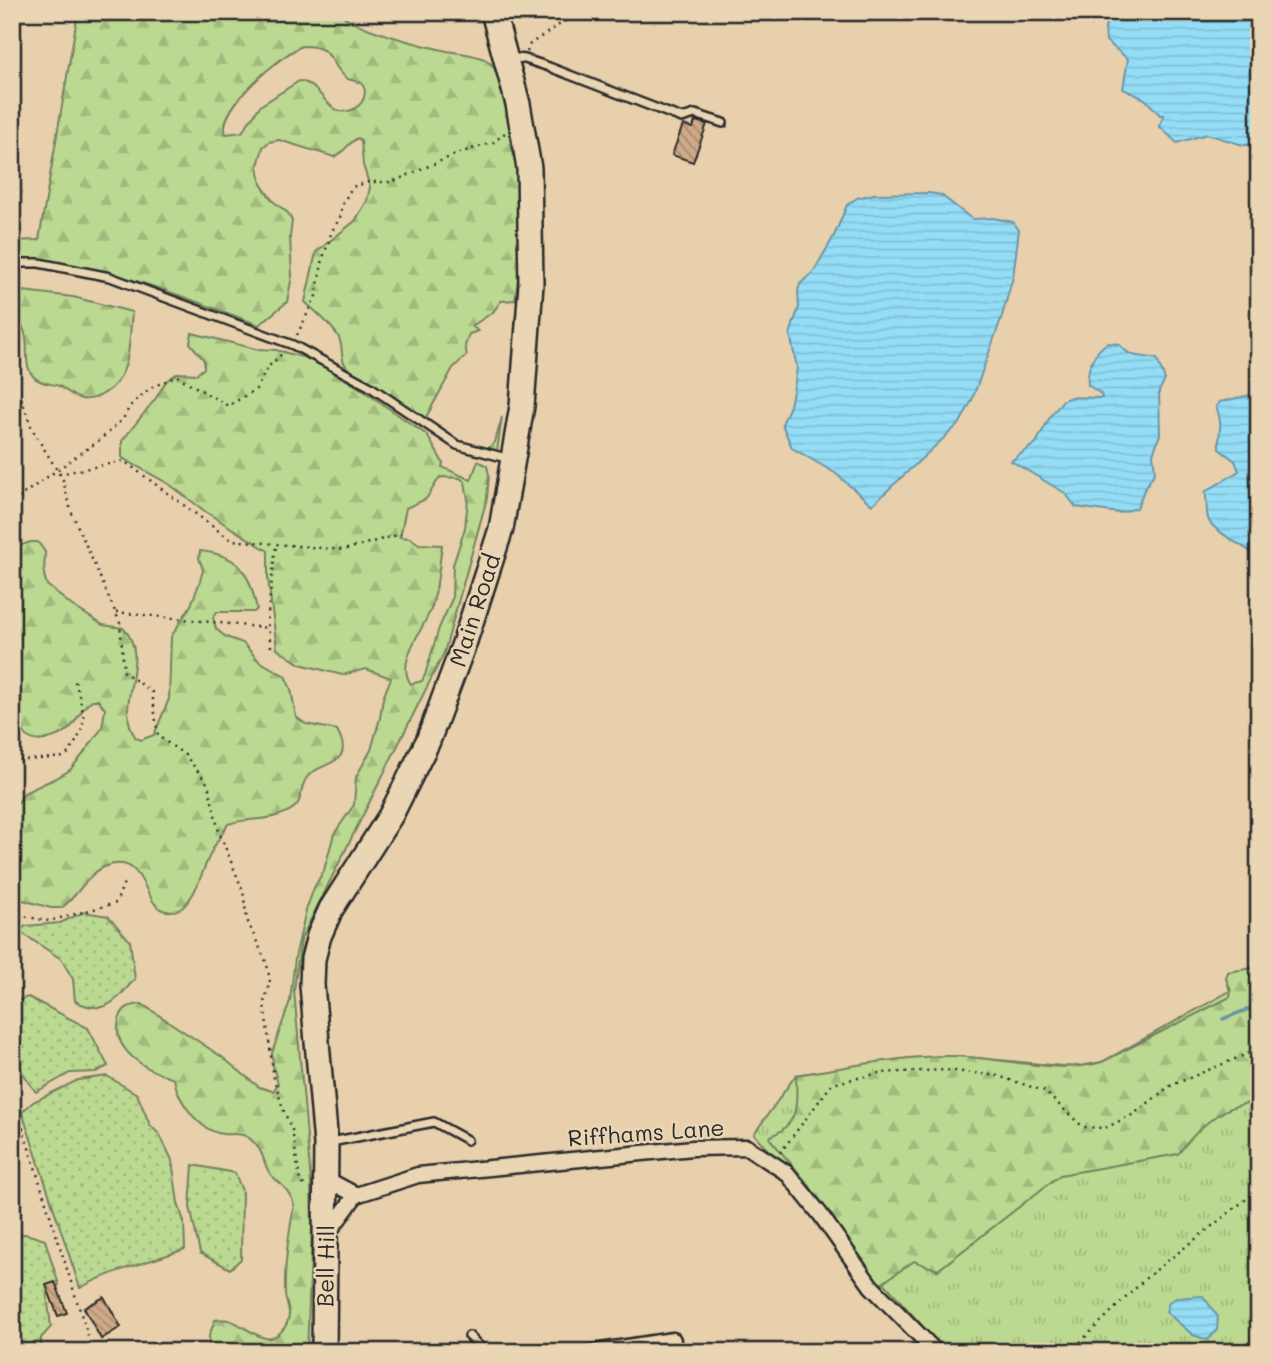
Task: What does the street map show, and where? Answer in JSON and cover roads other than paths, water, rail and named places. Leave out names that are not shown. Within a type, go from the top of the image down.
[{"type":"main road","name":"Main Road","points":[[326,1190],[326,1144],[312,985],[313,960],[319,936],[331,909],[391,815],[428,741],[466,641],[501,529],[522,406],[531,284],[529,168],[520,121],[515,58],[493,12]]},
{"type":"main road","name":"Bell Hill","points":[[324,1352],[326,1190]]},
{"type":"street","name":"Riffhams Lane","points":[[356,1195],[418,1175],[693,1148],[747,1147],[786,1173],[872,1286],[936,1352]]},
{"type":"street","points":[[326,1190],[356,1195],[326,1236]]},
{"type":"street","points":[[594,1352],[673,1340]]},
{"type":"lane","points":[[515,58],[682,118],[695,114],[723,122]]},
{"type":"lane","points":[[12,263],[50,265],[110,277],[293,345],[369,386],[457,445],[514,460]]},
{"type":"lane","points":[[326,1144],[434,1122],[467,1140]]},
{"type":"lane","points":[[469,1336],[485,1352]]},
{"type":"water","points":[[1108,12],[1259,12],[1259,145],[1243,145],[1207,134],[1177,143],[1159,126],[1164,115],[1160,115],[1145,99],[1123,89],[1128,59],[1106,41]]},
{"type":"water","points":[[874,194],[941,195],[972,219],[993,218],[1013,222],[1019,230],[1013,277],[972,400],[960,423],[872,505],[835,473],[792,448],[782,424],[790,406],[797,368],[790,334],[799,307],[800,284],[814,271],[834,236],[847,205],[857,198]]},
{"type":"water","points":[[1107,343],[1119,344],[1132,355],[1157,359],[1165,380],[1159,391],[1160,434],[1153,454],[1155,472],[1137,508],[1119,513],[1076,507],[1065,493],[1011,461],[1036,443],[1063,400],[1071,397],[1102,398],[1101,394],[1088,385],[1088,373],[1098,351]]},
{"type":"water","points":[[1259,393],[1259,567],[1251,552],[1209,521],[1205,492],[1239,471],[1235,461],[1219,449],[1220,424],[1216,406],[1220,402]]},
{"type":"water","points":[[1203,1296],[1218,1317],[1217,1330],[1208,1340],[1193,1335],[1166,1312],[1169,1302],[1176,1298]]},
{"type":"waterway","points":[[1223,1019],[1259,1005]]}]
